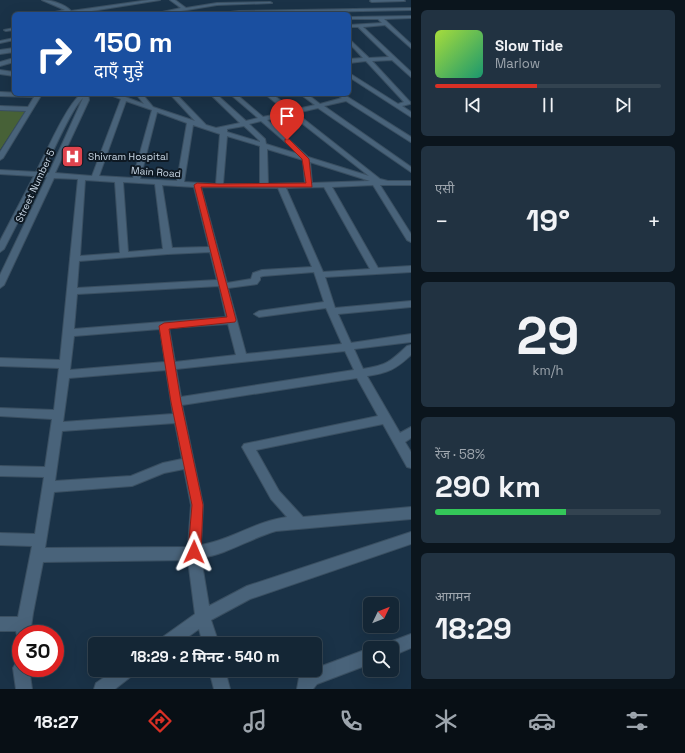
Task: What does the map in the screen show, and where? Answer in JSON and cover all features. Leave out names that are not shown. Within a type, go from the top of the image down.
[{"type":"street","points":[[44,0],[66,8],[69,12],[158,0]]},
{"type":"street","points":[[172,0],[185,9]]},
{"type":"street","points":[[199,0],[216,12]]},
{"type":"street","points":[[372,1],[403,0],[411,9]]},
{"type":"street","points":[[146,2],[151,6]]},
{"type":"street","points":[[171,12],[208,6],[270,2],[273,12],[341,9],[411,9]]},
{"type":"street","points":[[379,17],[411,47]]},
{"type":"street","points":[[351,18],[411,17]]},
{"type":"street","points":[[351,25],[385,24]]},
{"type":"street","points":[[360,26],[411,75]]},
{"type":"street","points":[[6,30],[12,29]]},
{"type":"street","points":[[0,42],[12,39]]},
{"type":"street","points":[[351,42],[408,103],[396,106]]},
{"type":"street","points":[[0,52],[12,50]]},
{"type":"street","points":[[351,61],[393,58]]},
{"type":"street","points":[[0,64],[12,61]]},
{"type":"street","points":[[0,72],[12,74]]},
{"type":"street","points":[[351,76],[411,115]]},
{"type":"street","points":[[0,94],[12,94]]},
{"type":"street","points":[[0,158],[3,147],[38,96]]},
{"type":"street","points":[[0,249],[77,100],[82,96]]},
{"type":"street","name":"Street Number 5","points":[[0,285],[86,100],[85,96]]},
{"type":"street","points":[[95,178],[107,142],[118,96],[204,127],[224,131],[264,146],[380,183],[411,183]]},
{"type":"street","points":[[141,96],[153,109]]},
{"type":"street","points":[[175,96],[204,127]]},
{"type":"street","points":[[215,96],[263,140],[264,186]]},
{"type":"street","points":[[235,96],[299,151],[306,159],[309,185]]},
{"type":"street","points":[[271,96],[380,183],[411,240]]},
{"type":"street","points":[[306,96],[411,170]]},
{"type":"street","points":[[342,96],[411,140]]},
{"type":"street","points":[[224,131],[246,123],[347,99]]},
{"type":"street","points":[[0,108],[30,109]]},
{"type":"street","points":[[136,181],[153,109]]},
{"type":"street","points":[[180,184],[190,122]]},
{"type":"street","points":[[219,186],[224,131]]},
{"type":"street","name":"Main Road","points":[[0,172],[219,186],[380,183]]},
{"type":"street","points":[[24,625],[38,555],[58,421],[69,333],[82,178]]},
{"type":"street","points":[[119,180],[124,255]]},
{"type":"street","points":[[158,182],[168,251]]},
{"type":"street","points":[[197,185],[242,359]]},
{"type":"street","points":[[328,185],[376,272]]},
{"type":"street","points":[[281,186],[360,373],[411,463]]},
{"type":"street","points":[[75,259],[168,251],[214,249]]},
{"type":"street","points":[[72,291],[254,282],[256,281],[256,275],[262,273],[376,272],[411,269]]},
{"type":"street","points":[[259,314],[331,307],[411,304]]},
{"type":"street","points":[[69,333],[232,320]]},
{"type":"street","points":[[164,326],[169,366],[197,505],[194,552],[203,617],[209,637]]},
{"type":"street","points":[[0,362],[64,369],[169,366],[242,359],[411,338]]},
{"type":"street","points":[[176,402],[360,373],[389,367],[411,350]]},
{"type":"street","points":[[0,412],[58,421],[179,418]]},
{"type":"street","points":[[300,523],[275,495],[248,447],[385,419]]},
{"type":"street","points":[[398,441],[411,432]]},
{"type":"street","points":[[48,487],[132,481],[163,468],[188,463]]},
{"type":"street","points":[[0,471],[51,472]]},
{"type":"street","points":[[38,555],[194,552],[215,549],[275,524],[286,522],[300,523],[411,513]]},
{"type":"street","points":[[174,637],[203,617],[247,592],[411,538]]},
{"type":"street","points":[[0,539],[40,540]]},
{"type":"street","points":[[0,624],[12,627]]},
{"type":"street","points":[[399,645],[411,641]]},
{"type":"street","points":[[305,689],[305,684],[312,678],[363,659]]},
{"type":"street","points":[[22,677],[24,689]]},
{"type":"street","points":[[102,689],[118,677]]},
{"type":"street","points":[[219,677],[222,689]]},
{"type":"green space","points":[[0,109],[26,110],[0,150]]},
{"type":"place","name":"Shivram Hospital","points":[[72,156]]},
{"type":"route","points":[[194,552],[195,523],[198,513],[197,505],[169,366],[164,326],[232,320],[197,185],[309,185],[306,159],[287,140]]}]
